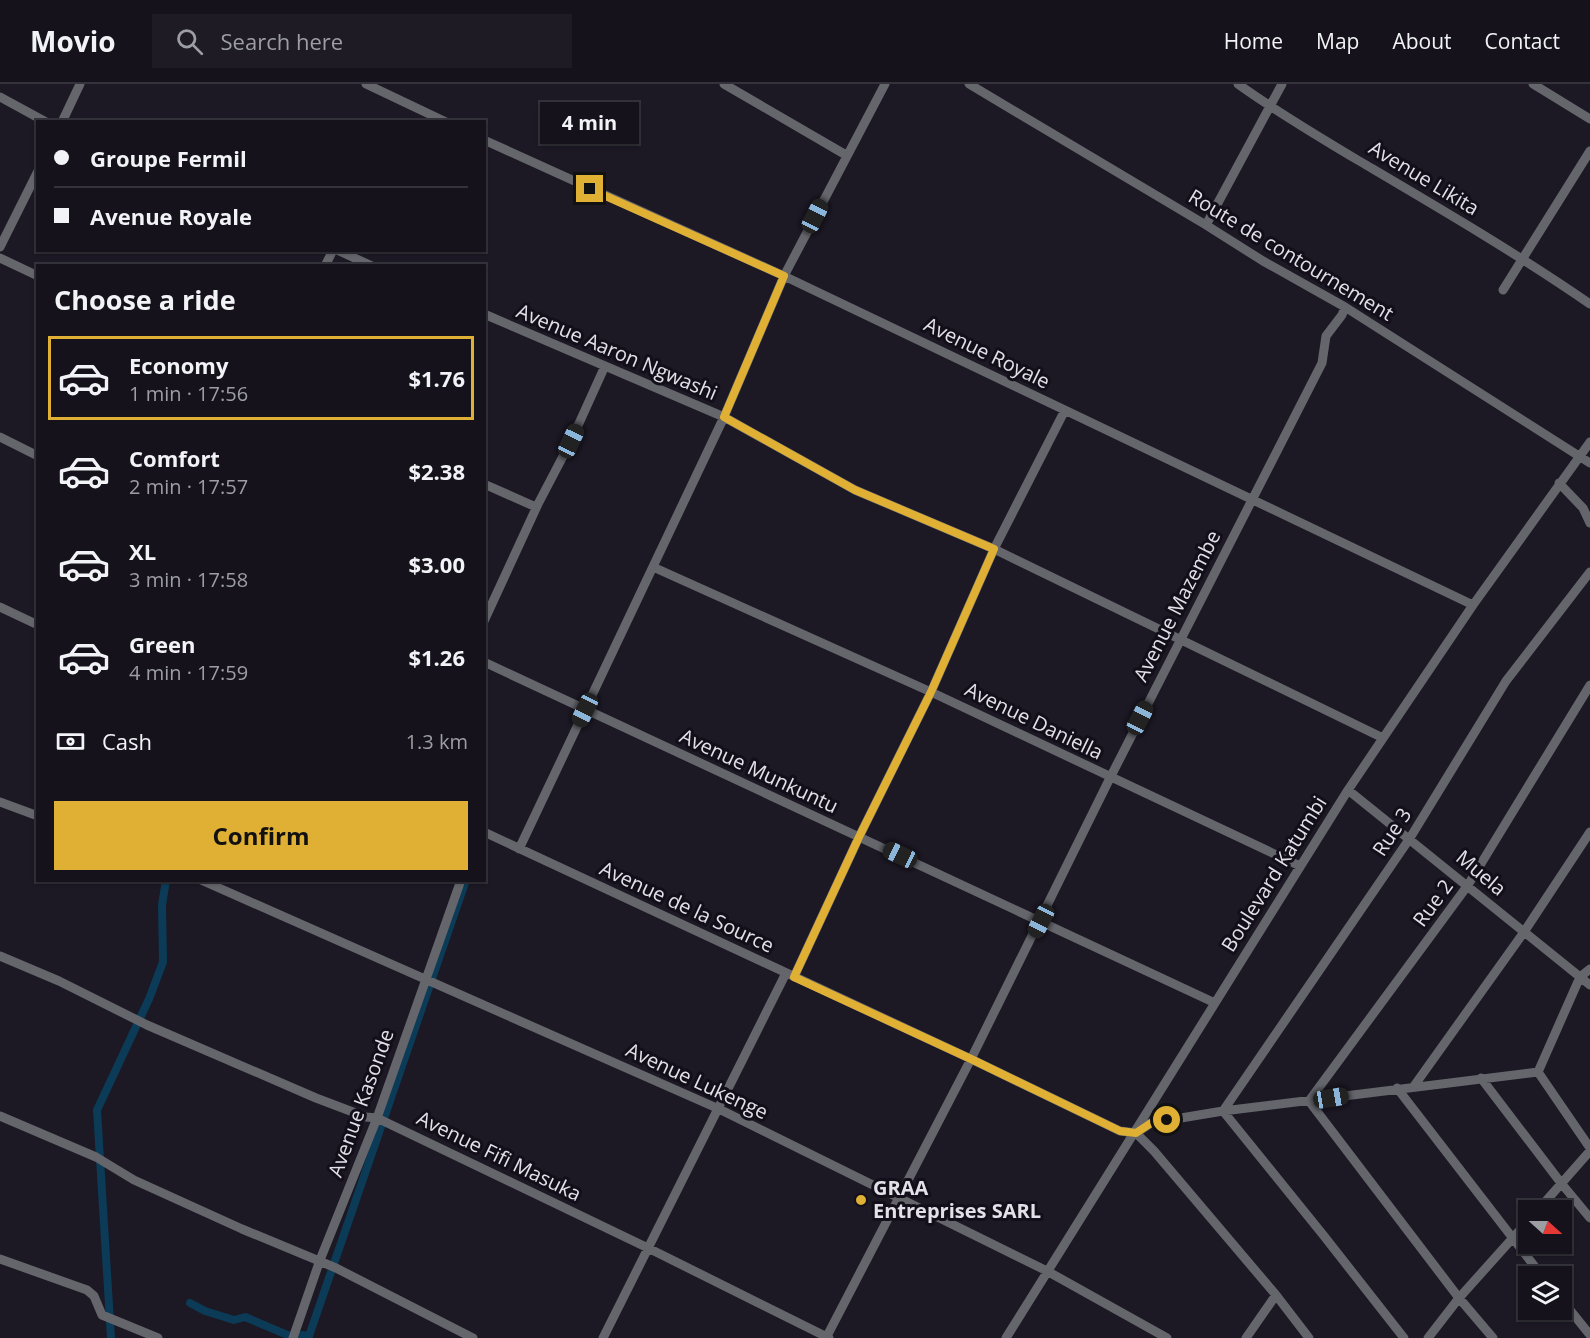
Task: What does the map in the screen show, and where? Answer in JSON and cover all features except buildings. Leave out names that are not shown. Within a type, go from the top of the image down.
[{"type":"street","points":[[63,120],[80,84]]},
{"type":"street","points":[[366,84],[442,120]]},
{"type":"street","points":[[724,84],[846,155]]},
{"type":"street","points":[[519,849],[724,417],[784,276],[885,84]]},
{"type":"street","name":"Route de contournement","points":[[969,84],[1272,266],[1345,307],[1590,463]]},
{"type":"street","name":"Avenue Likita","points":[[1238,84],[1269,106],[1522,259],[1590,304]]},
{"type":"street","points":[[1206,225],[1282,84]]},
{"type":"street","points":[[1533,84],[1590,119]]},
{"type":"street","points":[[0,97],[42,120]]},
{"type":"street","name":"Avenue Royale","points":[[486,141],[784,276],[1473,604]]},
{"type":"street","points":[[1503,290],[1590,151]]},
{"type":"street","points":[[0,247],[36,175]]},
{"type":"street","points":[[341,252],[368,264]]},
{"type":"street","points":[[0,258],[36,275]]},
{"type":"street","name":"Avenue Mazembe","points":[[827,1338],[971,1059],[1110,778],[1322,363],[1326,336],[1342,315],[1345,307]]},
{"type":"street","name":"Avenue Aaron Ngwashi","points":[[486,315],[724,417],[855,490],[994,549],[1383,738]]},
{"type":"street","points":[[486,617],[536,507],[571,441],[605,366]]},
{"type":"street","points":[[603,1338],[859,837],[931,692],[994,549],[1065,410]]},
{"type":"street","points":[[0,437],[36,455]]},
{"type":"street","name":"Boulevard Katumbi","points":[[1006,1338],[1348,790],[1473,604],[1590,442]]},
{"type":"street","points":[[1559,483],[1583,508],[1590,523]]},
{"type":"street","points":[[486,485],[536,507]]},
{"type":"street","name":"Avenue Daniella","points":[[653,567],[931,692],[1300,866]]},
{"type":"street","name":"Rue 3","points":[[1222,1111],[1410,838],[1506,681],[1590,572]]},
{"type":"street","points":[[0,607],[36,624]]},
{"type":"street","name":"Avenue Munkuntu","points":[[486,663],[1215,1003]]},
{"type":"street","name":"Rue 2","points":[[1309,1101],[1468,885],[1590,685]]},
{"type":"street","name":"Muela","points":[[1348,790],[1590,985]]},
{"type":"street","points":[[0,802],[36,815]]},
{"type":"street","points":[[1414,1086],[1524,932],[1590,832]]},
{"type":"street","name":"Avenue de la Source","points":[[486,833],[1120,1131],[1136,1133]]},
{"type":"street","name":"Avenue Lukenge","points":[[206,882],[719,1109],[1047,1271],[1167,1338]]},
{"type":"street","name":"Avenue Kasonde","points":[[293,1338],[377,1118],[460,882]]},
{"type":"street","name":"Avenue Fifi Masuka","points":[[0,956],[59,981],[133,1019],[316,1098],[366,1117],[377,1118],[648,1248],[827,1338]]},
{"type":"street","points":[[1538,1072],[1580,977],[1590,969]]},
{"type":"street","points":[[1309,1338],[1276,1295],[1154,1151],[1136,1133],[1151,1123],[1222,1111],[1538,1072]]},
{"type":"street","points":[[1538,1072],[1590,1149],[1547,1200]]},
{"type":"street","points":[[1481,1078],[1590,1218]]},
{"type":"street","points":[[1396,1088],[1534,1266]]},
{"type":"street","points":[[1309,1101],[1459,1298],[1493,1338]]},
{"type":"street","points":[[1222,1111],[1404,1338]]},
{"type":"street","points":[[0,1116],[96,1157],[134,1180],[231,1225],[336,1268],[473,1338]]},
{"type":"street","points":[[1428,1338],[1459,1298],[1518,1233]]},
{"type":"street","points":[[0,1259],[87,1290],[93,1296],[102,1315],[158,1338]]},
{"type":"street","points":[[1246,1338],[1276,1295]]},
{"type":"street","points":[[1572,1312],[1590,1335]]},
{"type":"waterway","points":[[111,1338],[97,1110],[149,999],[163,962],[162,905],[166,882]]},
{"type":"waterway","points":[[301,1338],[302,1335],[309,1336],[465,882]]},
{"type":"waterway","points":[[190,1303],[205,1311],[234,1320],[245,1317],[290,1336],[298,1335]]},
{"type":"place","name":"GRAA Entreprises SARL","points":[[861,1200]]},
{"type":"route","points":[[590,189],[784,276],[724,417],[855,490],[994,549],[931,692],[859,837],[794,977],[1120,1131],[1136,1133],[1151,1123],[1167,1120]]}]
